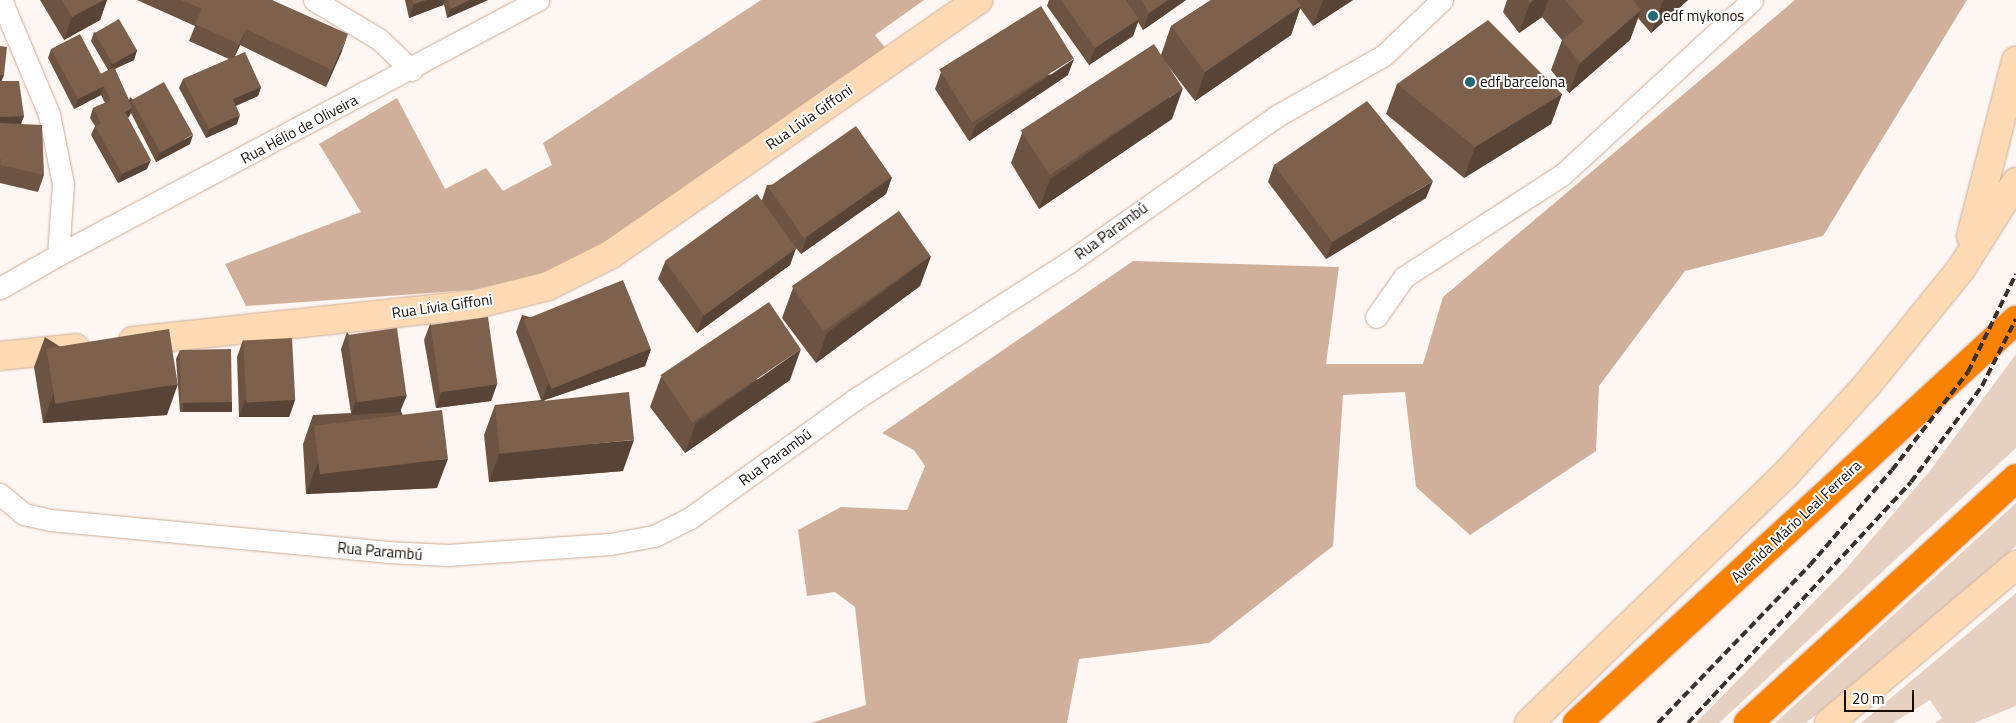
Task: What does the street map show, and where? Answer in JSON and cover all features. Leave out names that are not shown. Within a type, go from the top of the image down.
[{"type":"highway","name":"Avenida Mário Leal Ferreira","points":[[1577,723],[2016,320]]},
{"type":"highway","points":[[1748,723],[2016,478]]},
{"type":"main road","name":"Rua Lívia Giffoni","points":[[0,356],[477,304],[548,286],[610,255],[978,0]]},
{"type":"main road","points":[[1961,268],[2016,61]]},
{"type":"main road","points":[[1529,723],[1786,474],[1868,385],[1961,268],[2016,182]]},
{"type":"main road","points":[[1829,723],[2016,565]]},
{"type":"street","points":[[1,0],[28,60],[58,145],[63,184],[58,255]]},
{"type":"street","points":[[314,0],[379,38],[411,70]]},
{"type":"street","name":"Rua Hélio de Oliveira","points":[[0,288],[58,255],[411,70],[538,0]]},
{"type":"street","name":"Rua Parambú","points":[[0,494],[24,514],[50,520],[387,552],[448,556],[610,544],[654,536],[690,518],[854,400],[1069,262],[1275,117],[1384,55],[1442,0]]},
{"type":"street","points":[[1376,317],[1404,276],[1562,174],[1752,0]]},
{"type":"shaded area","points":[[761,0],[924,0],[875,35],[888,51],[566,268],[471,290],[246,306],[225,264],[361,212],[319,144],[397,98],[445,189],[486,168],[503,191],[552,165],[543,143]]},
{"type":"shaded area","points":[[1795,0],[1967,0],[1823,236],[1685,271],[1599,386],[1596,451],[1470,535],[1416,487],[1405,392],[1343,395],[1333,546],[1209,643],[1079,659],[1067,723],[811,723],[866,705],[855,607],[835,592],[807,596],[798,530],[841,507],[907,510],[925,466],[914,450],[882,433],[1133,261],[1339,267],[1326,364],[1423,364],[1443,297]]},
{"type":"shaded area","points":[[2016,354],[2016,448],[1719,723],[1696,723],[1845,570],[1929,472]]},
{"type":"shaded area","points":[[2016,503],[2016,546],[1806,723],[1775,723]]},
{"type":"shaded area","points":[[2016,593],[2016,706],[1974,723],[1935,723],[1942,718],[1930,700],[1893,723],[1861,723]]},
{"type":"building","points":[[62,0],[104,0],[72,17]]},
{"type":"building","points":[[181,0],[272,0],[348,34],[332,70],[246,29],[239,44],[195,24],[202,9]]},
{"type":"building","points":[[412,0],[426,0],[414,4]]},
{"type":"building","points":[[448,0],[470,0],[451,9]]},
{"type":"building","points":[[1061,0],[1126,0],[1139,19],[1095,48]]},
{"type":"building","points":[[1141,0],[1168,0],[1149,13]]},
{"type":"building","points":[[1211,0],[1297,0],[1301,6],[1205,72],[1171,26]]},
{"type":"building","points":[[1565,0],[1633,0],[1641,10],[1580,63],[1562,40],[1584,22]]},
{"type":"building","points":[[1041,6],[1074,59],[972,122],[939,70]]},
{"type":"building","points":[[119,19],[137,50],[113,64],[95,33]]},
{"type":"building","points":[[1488,20],[1562,94],[1475,147],[1397,84]]},
{"type":"building","points":[[80,34],[101,74],[114,67],[132,108],[125,112],[151,160],[122,174],[95,126],[101,123],[93,108],[111,100],[104,86],[78,99],[51,49]]},
{"type":"building","points":[[1154,44],[1183,88],[1050,175],[1021,131]]},
{"type":"building","points":[[0,46],[7,47],[4,75],[0,75]]},
{"type":"building","points":[[245,52],[261,87],[233,99],[240,115],[209,129],[183,79]]},
{"type":"building","points":[[0,81],[19,81],[24,116],[0,117]]},
{"type":"building","points":[[164,82],[193,134],[161,152],[132,100]]},
{"type":"building","points":[[1367,101],[1433,181],[1332,242],[1274,165]]},
{"type":"building","points":[[0,123],[42,125],[44,175],[0,165]]},
{"type":"building","points":[[856,126],[892,177],[804,238],[768,187]]},
{"type":"building","points":[[757,194],[796,248],[704,315],[665,261]]},
{"type":"building","points":[[899,211],[931,256],[823,331],[792,286]]},
{"type":"building","points":[[623,280],[651,349],[552,389],[524,320]]},
{"type":"building","points":[[769,302],[801,349],[692,423],[660,375]]},
{"type":"building","points":[[488,317],[497,384],[440,392],[431,325]]},
{"type":"building","points":[[397,328],[406,395],[357,402],[347,335]]},
{"type":"building","points":[[169,329],[178,384],[55,404],[47,348]]},
{"type":"building","points":[[292,338],[295,400],[246,402],[243,341]]},
{"type":"building","points":[[231,349],[232,402],[181,403],[180,350]]},
{"type":"building","points":[[629,392],[634,440],[500,454],[495,406]]},
{"type":"building","points":[[442,410],[448,459],[320,474],[314,426]]},
{"type":"railway","points":[[1658,723],[1810,565],[1892,470],[1968,372],[2016,274]]},
{"type":"railway","points":[[1688,723],[1911,482],[1982,386],[2016,319]]},
{"type":"place","name":"edf mykonos","points":[[1653,16]]},
{"type":"place","name":"edf barcelona","points":[[1470,82]]}]
